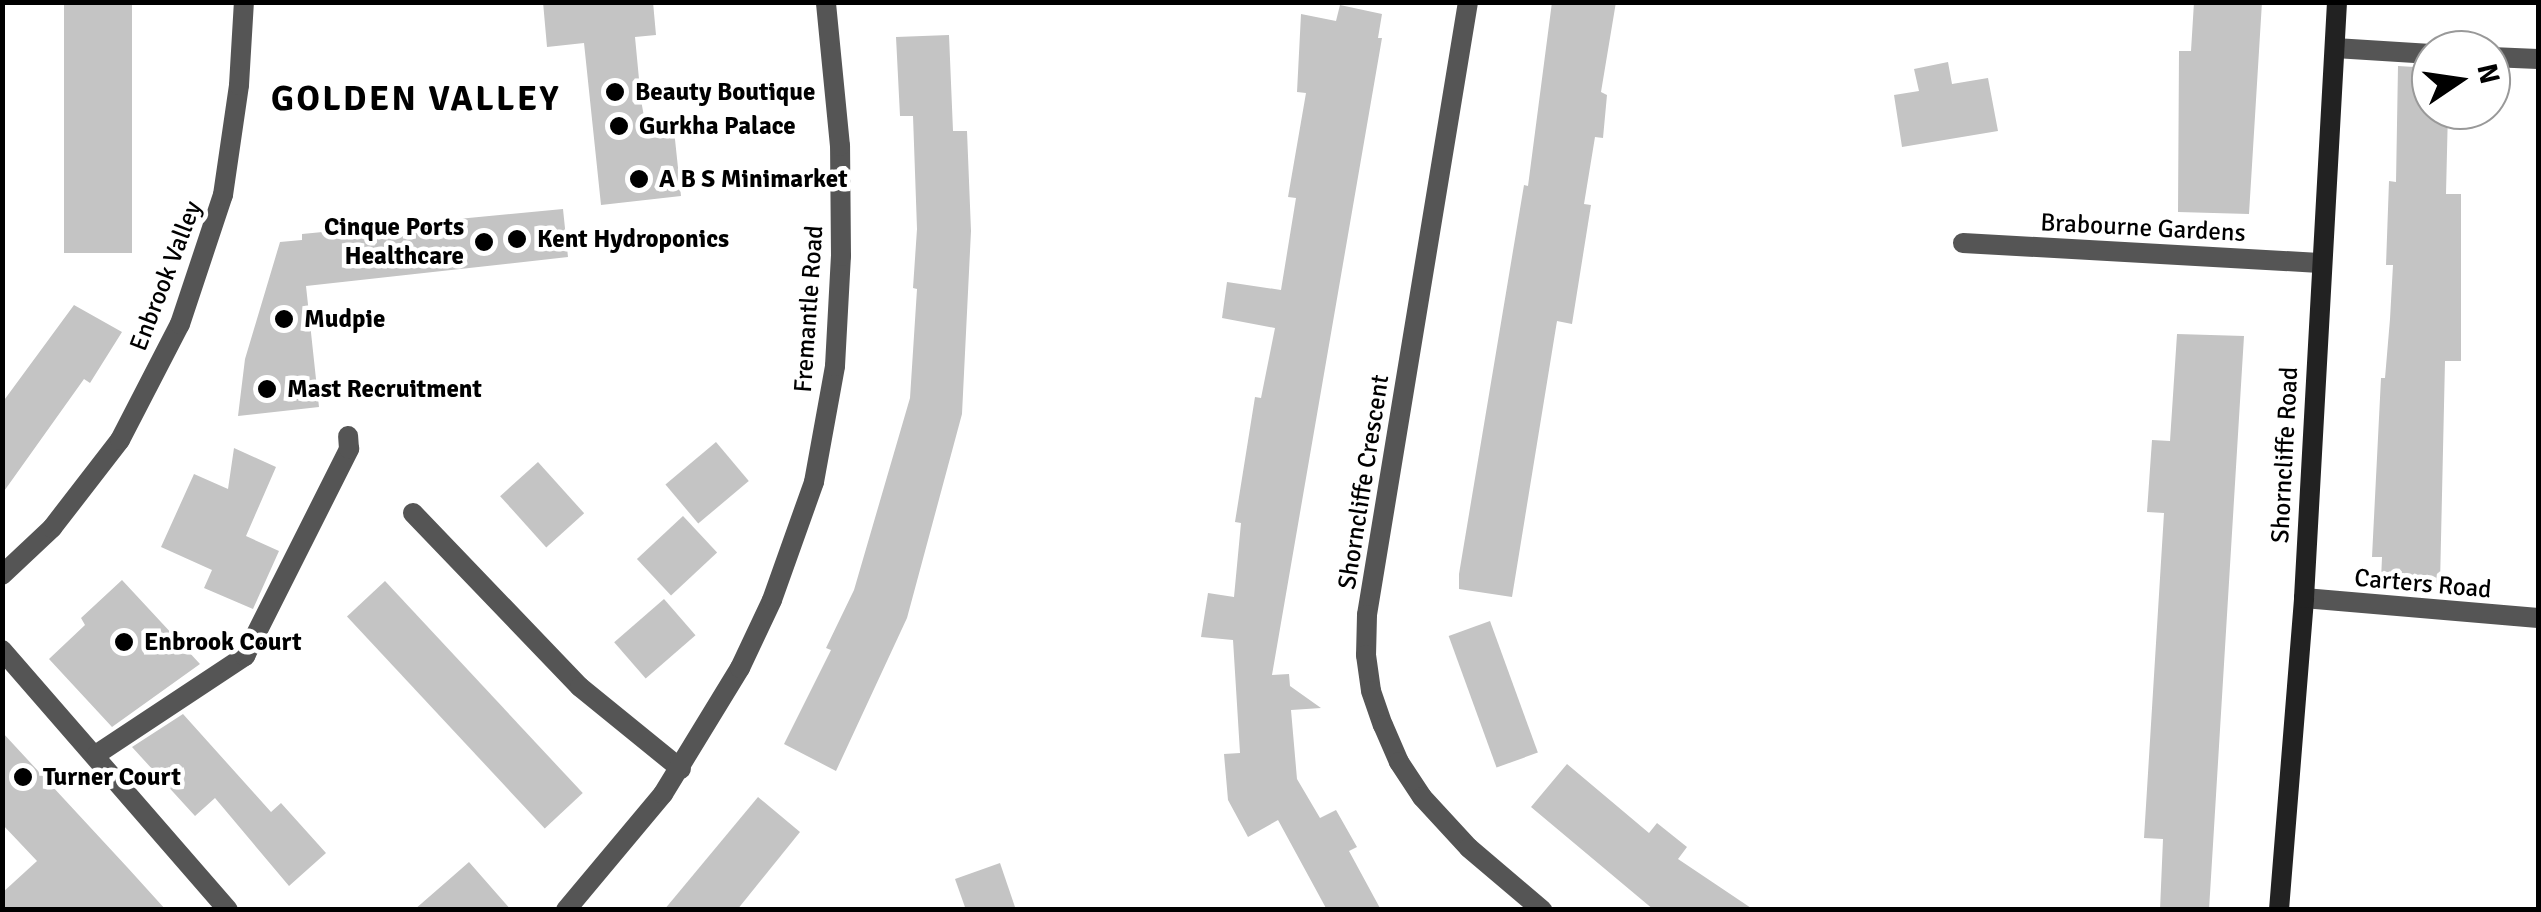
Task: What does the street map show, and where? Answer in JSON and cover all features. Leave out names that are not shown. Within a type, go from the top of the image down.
[{"type":"street","name":"Enbrook Valley","points":[[2,575],[52,528],[120,440],[180,324],[223,195],[239,85],[244,2]]},
{"type":"street","name":"Fremantle Road","points":[[566,910],[681,769],[740,668],[772,600],[814,482],[835,366],[842,256],[840,146],[826,2]]},
{"type":"street","name":"Shorncliffe Crescent","points":[[1468,2],[1368,615],[1366,654],[1371,692],[1398,762],[1468,848],[1542,910]]},
{"type":"street","name":"Shorncliffe Road","points":[[2280,910],[2304,598],[2319,263],[2337,2]]},
{"type":"street","points":[[2335,48],[2411,53]]},
{"type":"street","points":[[2511,57],[2538,59]]},
{"type":"street","name":"Brabourne Gardens","points":[[1963,243],[2319,263]]},
{"type":"street","points":[[97,754],[244,656],[349,449],[348,436]]},
{"type":"street","points":[[413,513],[580,687],[681,769]]},
{"type":"street","name":"Carters Road","points":[[2304,598],[2538,618]]},
{"type":"street","points":[[2,650],[97,754],[228,910]]},
{"type":"building","points":[[64,2],[132,2],[132,253],[64,253]]},
{"type":"building","points":[[543,2],[653,2],[656,35],[635,37],[641,100],[647,133],[674,130],[681,196],[601,205],[584,43],[547,47]]},
{"type":"building","points":[[1552,2],[1616,2],[1601,92],[1607,95],[1603,138],[1595,137],[1584,204],[1591,205],[1572,324],[1557,321],[1512,597],[1459,589],[1459,574],[1524,185],[1528,186]]},
{"type":"building","points":[[2194,2],[2262,2],[2249,214],[2178,212],[2179,51],[2191,51]]},
{"type":"building","points":[[1340,5],[1382,14],[1378,38],[1382,38],[1272,675],[1289,674],[1290,686],[1321,708],[1291,710],[1297,779],[1320,818],[1336,810],[1357,847],[1349,851],[1381,910],[1327,910],[1278,820],[1248,837],[1228,800],[1224,754],[1240,753],[1233,640],[1201,637],[1208,593],[1234,597],[1241,523],[1235,522],[1255,397],[1261,398],[1275,328],[1222,318],[1227,282],[1281,290],[1296,198],[1288,197],[1306,93],[1297,92],[1301,14],[1336,21]]},
{"type":"building","points":[[949,35],[953,131],[967,131],[971,231],[962,414],[907,618],[836,771],[784,744],[831,650],[826,648],[854,590],[910,398],[917,289],[913,288],[917,229],[913,116],[900,116],[896,37]]},
{"type":"building","points":[[1948,62],[1952,84],[1988,78],[1998,131],[1902,147],[1894,95],[1919,91],[1914,69]]},
{"type":"building","points":[[2398,66],[2411,67],[2411,130],[2448,130],[2446,194],[2461,194],[2461,361],[2445,361],[2440,584],[2381,580],[2382,557],[2372,557],[2381,378],[2385,378],[2393,265],[2386,265],[2389,181],[2396,182]]},
{"type":"building","points":[[563,209],[568,257],[306,286],[319,407],[238,416],[245,359],[280,242],[302,240],[302,234]]},
{"type":"building","points":[[74,305],[122,332],[90,383],[84,379],[2,494],[2,403]]},
{"type":"building","points":[[2177,334],[2244,336],[2209,910],[2160,910],[2163,839],[2144,838],[2164,513],[2147,512],[2152,440],[2170,441]]},
{"type":"building","points":[[716,442],[749,481],[698,523],[665,484]]},
{"type":"building","name":"Enbrook Court","points":[[234,448],[276,467],[246,536],[279,551],[253,609],[204,588],[212,570],[161,547],[194,474],[228,489]]},
{"type":"building","points":[[538,462],[584,513],[546,547],[500,496]]},
{"type":"building","points":[[683,516],[717,553],[671,596],[637,559]]},
{"type":"building","name":"Enbrook Court","points":[[122,580],[200,664],[112,727],[49,659],[85,625],[81,618]]},
{"type":"building","points":[[385,581],[583,793],[545,829],[347,616]]},
{"type":"building","points":[[664,599],[695,635],[646,679],[614,642]]},
{"type":"building","points":[[1490,621],[1538,753],[1497,768],[1449,636]]},
{"type":"building","points":[[183,714],[271,812],[281,803],[326,853],[289,886],[215,798],[195,816],[132,747]]},
{"type":"building","name":"Turner Court","points":[[2,732],[166,910],[2,910],[2,893],[37,861],[2,824]]},
{"type":"building","points":[[1567,764],[1649,833],[1657,823],[1687,847],[1678,859],[1754,910],[1654,910],[1531,807]]},
{"type":"building","points":[[758,797],[800,832],[737,910],[664,910]]},
{"type":"building","points":[[469,862],[511,910],[414,910],[445,883]]},
{"type":"building","points":[[1000,863],[1016,910],[966,910],[955,879]]},
{"type":"place","name":"Beauty Boutique","points":[[615,92]]},
{"type":"place","name":"Gurkha Palace","points":[[619,126]]},
{"type":"place","name":"A B S Minimarket","points":[[639,179]]},
{"type":"place","name":"Kent Hydroponics","points":[[517,239]]},
{"type":"place","name":"Cinque Ports Healthcare","points":[[484,242]]},
{"type":"place","name":"Mudpie","points":[[284,319]]},
{"type":"place","name":"Mast Recruitment","points":[[267,389]]},
{"type":"place","name":"Enbrook Court","points":[[124,642]]},
{"type":"place","name":"Turner Court","points":[[23,777]]},
{"type":"district","name":"GOLDEN VALLEY","points":[[416,99]]}]
